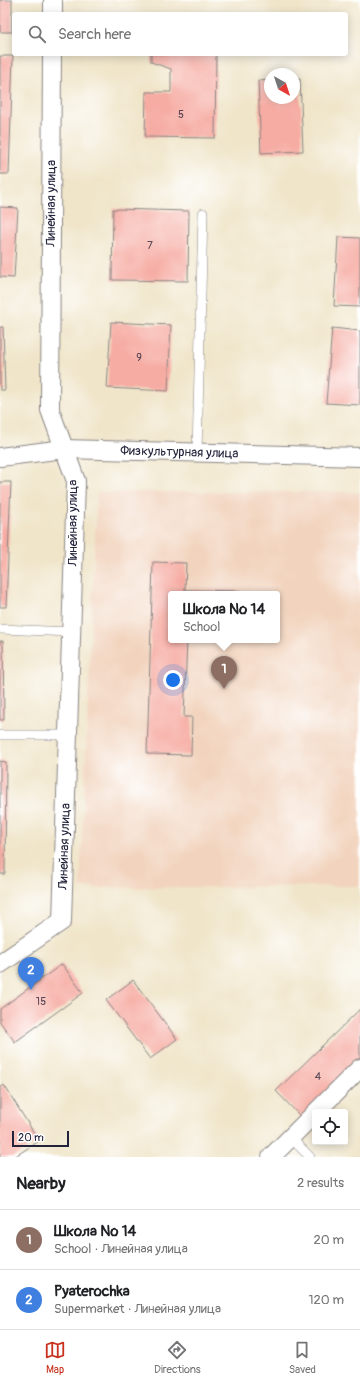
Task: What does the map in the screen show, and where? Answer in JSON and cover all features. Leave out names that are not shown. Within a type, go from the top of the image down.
[{"type":"street","points":[[53,0],[53,12]]},
{"type":"street","name":"Линейная улица","points":[[0,964],[62,921],[76,481],[50,410],[52,56]]},
{"type":"street","name":"Физкультурная улица","points":[[0,457],[64,449],[360,457]]},
{"type":"street","points":[[318,1109],[360,1068]]},
{"type":"street","points":[[271,1157],[312,1115]]},
{"type":"lane","points":[[197,453],[203,213]]},
{"type":"lane","points":[[0,629],[71,632]]},
{"type":"lane","points":[[0,735],[68,735]]},
{"type":"lane","points":[[290,1137],[310,1157]]},
{"type":"shaded area","points":[[97,492],[360,492],[360,886],[80,888]]},
{"type":"building","points":[[0,0],[12,0],[12,32],[0,32]]},
{"type":"building","points":[[0,56],[13,56],[9,174],[0,174]]},
{"type":"building","points":[[151,56],[216,56],[215,138],[145,137],[146,92],[171,92],[171,69],[151,62]]},
{"type":"building","points":[[300,79],[303,151],[261,153],[258,81],[264,80],[264,104],[300,104]]},
{"type":"building","points":[[0,207],[18,208],[14,278],[0,277]]},
{"type":"building","points":[[113,209],[189,211],[188,281],[112,280]]},
{"type":"building","points":[[338,237],[360,238],[360,307],[334,306]]},
{"type":"building","points":[[111,322],[171,325],[168,391],[107,388]]},
{"type":"building","points":[[0,327],[3,327],[5,390],[0,390]]},
{"type":"building","points":[[332,328],[360,331],[360,405],[326,403]]},
{"type":"building","points":[[0,482],[11,482],[6,607],[0,607]]},
{"type":"building","points":[[153,562],[186,563],[185,590],[241,591],[168,591],[168,643],[187,643],[184,717],[192,717],[191,755],[147,754]]},
{"type":"building","points":[[0,641],[3,641],[4,720],[0,720]]},
{"type":"building","points":[[0,761],[6,762],[5,874],[0,874]]},
{"type":"building","points":[[62,964],[83,993],[15,1042],[0,1022],[0,1009]]},
{"type":"building","points":[[133,980],[177,1039],[150,1059],[106,1000]]},
{"type":"building","points":[[360,1009],[360,1061],[301,1117],[276,1091]]},
{"type":"building","points":[[4,1085],[39,1141],[14,1157],[0,1157],[0,1087]]},
{"type":"place","name":"Школа № 14","points":[[224,689]]},
{"type":"place","name":"Pyaterochka","points":[[31,990]]}]
